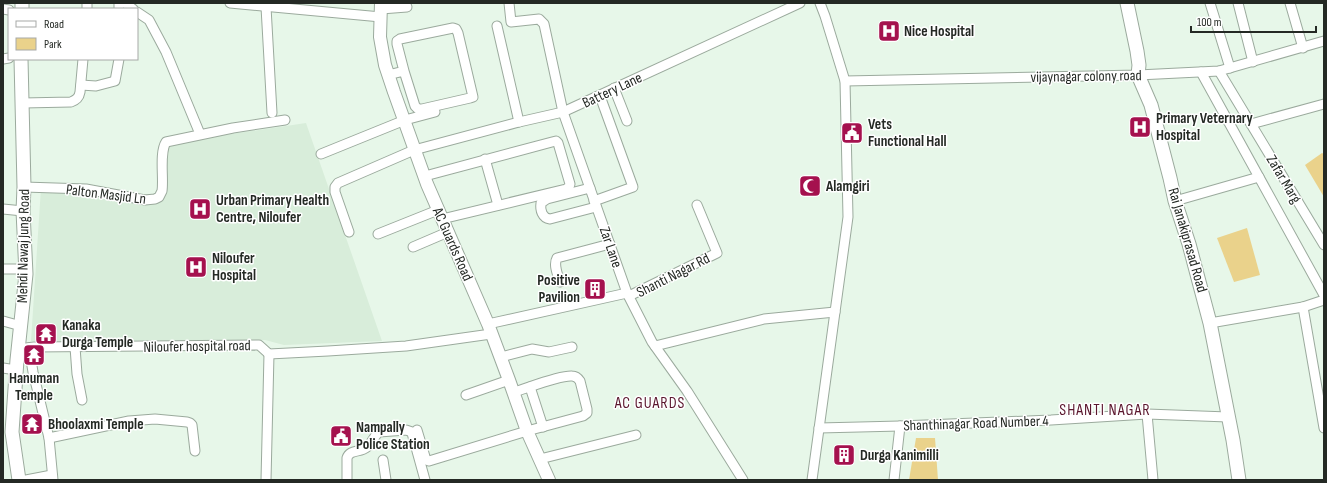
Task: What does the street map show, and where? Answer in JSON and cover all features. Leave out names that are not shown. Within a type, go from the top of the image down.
[{"type":"main road","name":"Rai Janakiprasad Road","points":[[1127,3],[1137,51],[1139,65],[1138,75],[1151,105],[1175,201],[1189,244],[1210,323],[1239,480]]},
{"type":"main road","name":"Mehdi Nawaj Jung Road","points":[[19,480],[12,432],[16,370],[24,348],[20,326],[26,269],[23,211],[22,60]]},
{"type":"street","points":[[230,3],[266,7],[381,10],[406,7]]},
{"type":"street","name":"Zar Lane","points":[[509,3],[511,22],[539,19],[544,24],[563,112],[628,295],[655,346],[687,391],[743,480]]},
{"type":"street","name":"Battery Lane","points":[[350,232],[334,192],[335,187],[338,184],[414,150],[563,112],[800,3]]},
{"type":"street","points":[[812,480],[848,217],[845,81],[820,3]]},
{"type":"street","points":[[1210,3],[1230,68]]},
{"type":"street","points":[[1238,3],[1253,62]]},
{"type":"street","points":[[1290,3],[1303,48]]},
{"type":"street","points":[[266,7],[272,113]]},
{"type":"street","name":"AC Guards Road","points":[[381,10],[380,37],[385,65],[414,150],[501,357],[527,431],[549,480]]},
{"type":"street","points":[[138,13],[149,20],[166,52],[200,134],[285,120]]},
{"type":"street","points":[[498,26],[519,122]]},
{"type":"street","points":[[453,28],[456,29],[473,97],[418,109],[415,106],[404,71],[397,41],[400,39],[453,28]]},
{"type":"street","name":"vijaynagar colony road","points":[[845,81],[1138,75],[1219,71],[1324,42]]},
{"type":"street","points":[[23,103],[71,102],[76,100],[79,96],[81,85],[83,60]]},
{"type":"street","points":[[81,85],[96,86],[115,81],[119,60]]},
{"type":"street","points":[[388,76],[404,71]]},
{"type":"street","name":"Zafar Marg","points":[[1219,71],[1324,245]]},
{"type":"street","points":[[1201,72],[1324,295]]},
{"type":"street","points":[[614,88],[627,121]]},
{"type":"street","points":[[590,188],[547,199],[541,203],[540,209],[546,219],[550,219],[595,204],[633,187],[600,96]]},
{"type":"street","points":[[322,154],[405,120],[468,104]]},
{"type":"street","points":[[1251,124],[1324,104]]},
{"type":"street","name":"Palton Masjid Ln","points":[[24,187],[86,189],[131,198],[151,200],[159,197],[162,191],[163,151],[166,142],[200,134]]},
{"type":"street","points":[[378,234],[440,214],[498,204],[566,189],[570,184],[558,143],[556,141],[425,176]]},
{"type":"street","points":[[485,159],[498,204]]},
{"type":"street","points":[[1175,201],[1259,177]]},
{"type":"street","name":"Shanti Nagar Rd","points":[[489,329],[628,295],[717,253],[697,206]]},
{"type":"street","points":[[3,210],[23,211]]},
{"type":"street","points":[[413,247],[448,232]]},
{"type":"street","points":[[560,282],[555,266],[557,258],[610,244]]},
{"type":"street","points":[[3,269],[26,269]]},
{"type":"street","points":[[1210,323],[1303,307],[1324,300]]},
{"type":"street","points":[[1303,307],[1324,428]]},
{"type":"street","points":[[655,346],[764,320],[835,312]]},
{"type":"street","points":[[3,321],[20,326]]},
{"type":"street","name":"Niloufer hospital road","points":[[24,348],[259,345],[269,354],[406,346],[489,329]]},
{"type":"street","points":[[75,347],[77,374],[82,400]]},
{"type":"street","points":[[501,357],[532,349],[550,352],[572,347]]},
{"type":"street","points":[[24,348],[49,438],[53,477],[26,480]]},
{"type":"street","points":[[266,480],[269,354]]},
{"type":"street","points":[[3,368],[16,370]]},
{"type":"street","points":[[417,430],[426,460],[429,461],[527,431],[583,416],[587,413],[580,381],[577,377],[561,377],[514,392]]},
{"type":"street","points":[[466,395],[509,380]]},
{"type":"street","points":[[530,387],[543,427]]},
{"type":"street","points":[[1147,414],[1153,480]]},
{"type":"street","name":"Shanthinagar Road Number 4","points":[[819,428],[1051,420],[1147,414],[1228,417]]},
{"type":"street","points":[[49,438],[129,421],[155,419],[190,423],[192,426],[195,451]]},
{"type":"street","points":[[894,480],[900,426]]},
{"type":"street","points":[[347,480],[347,456],[350,453],[366,448],[380,432],[406,430],[412,432],[425,480]]},
{"type":"street","points":[[540,459],[636,435]]},
{"type":"street","points":[[383,460],[386,480]]},
{"type":"shaded area","name":"Niloufer Hospital","points":[[306,123],[382,341],[284,345],[265,340],[31,341],[41,188],[158,195],[163,144]]},
{"type":"green space","points":[[1322,153],[1324,154],[1324,197],[1305,165]]},
{"type":"green space","points":[[1247,228],[1260,275],[1234,282],[1217,238]]},
{"type":"green space","points":[[916,438],[935,438],[938,480],[909,480]]},
{"type":"place","name":"Nice Hospital","points":[[889,31]]},
{"type":"place","name":"Primary Veternary Hospital","points":[[1140,127]]},
{"type":"place","name":"Vets Functional Hall","points":[[852,133]]},
{"type":"place","name":"Alamgiri","points":[[810,186]]},
{"type":"place","name":"Urban Primary Health Centre, Niloufer","points":[[200,209]]},
{"type":"place","name":"Niloufer Hospital","points":[[196,267]]},
{"type":"place","name":"Positive Pavilion","points":[[595,289]]},
{"type":"place","name":"Kanaka Durga Temple","points":[[46,334]]},
{"type":"place","name":"Hanuman Temple","points":[[34,355]]},
{"type":"place","name":"Bhoolaxmi Temple","points":[[32,424]]},
{"type":"place","name":"Nampally Police Station","points":[[341,436]]},
{"type":"place","name":"Durga Kanimilli","points":[[844,455]]},
{"type":"district","name":"AC GUARDS","points":[[650,402]]},
{"type":"district","name":"SHANTI NAGAR","points":[[1105,409]]}]
